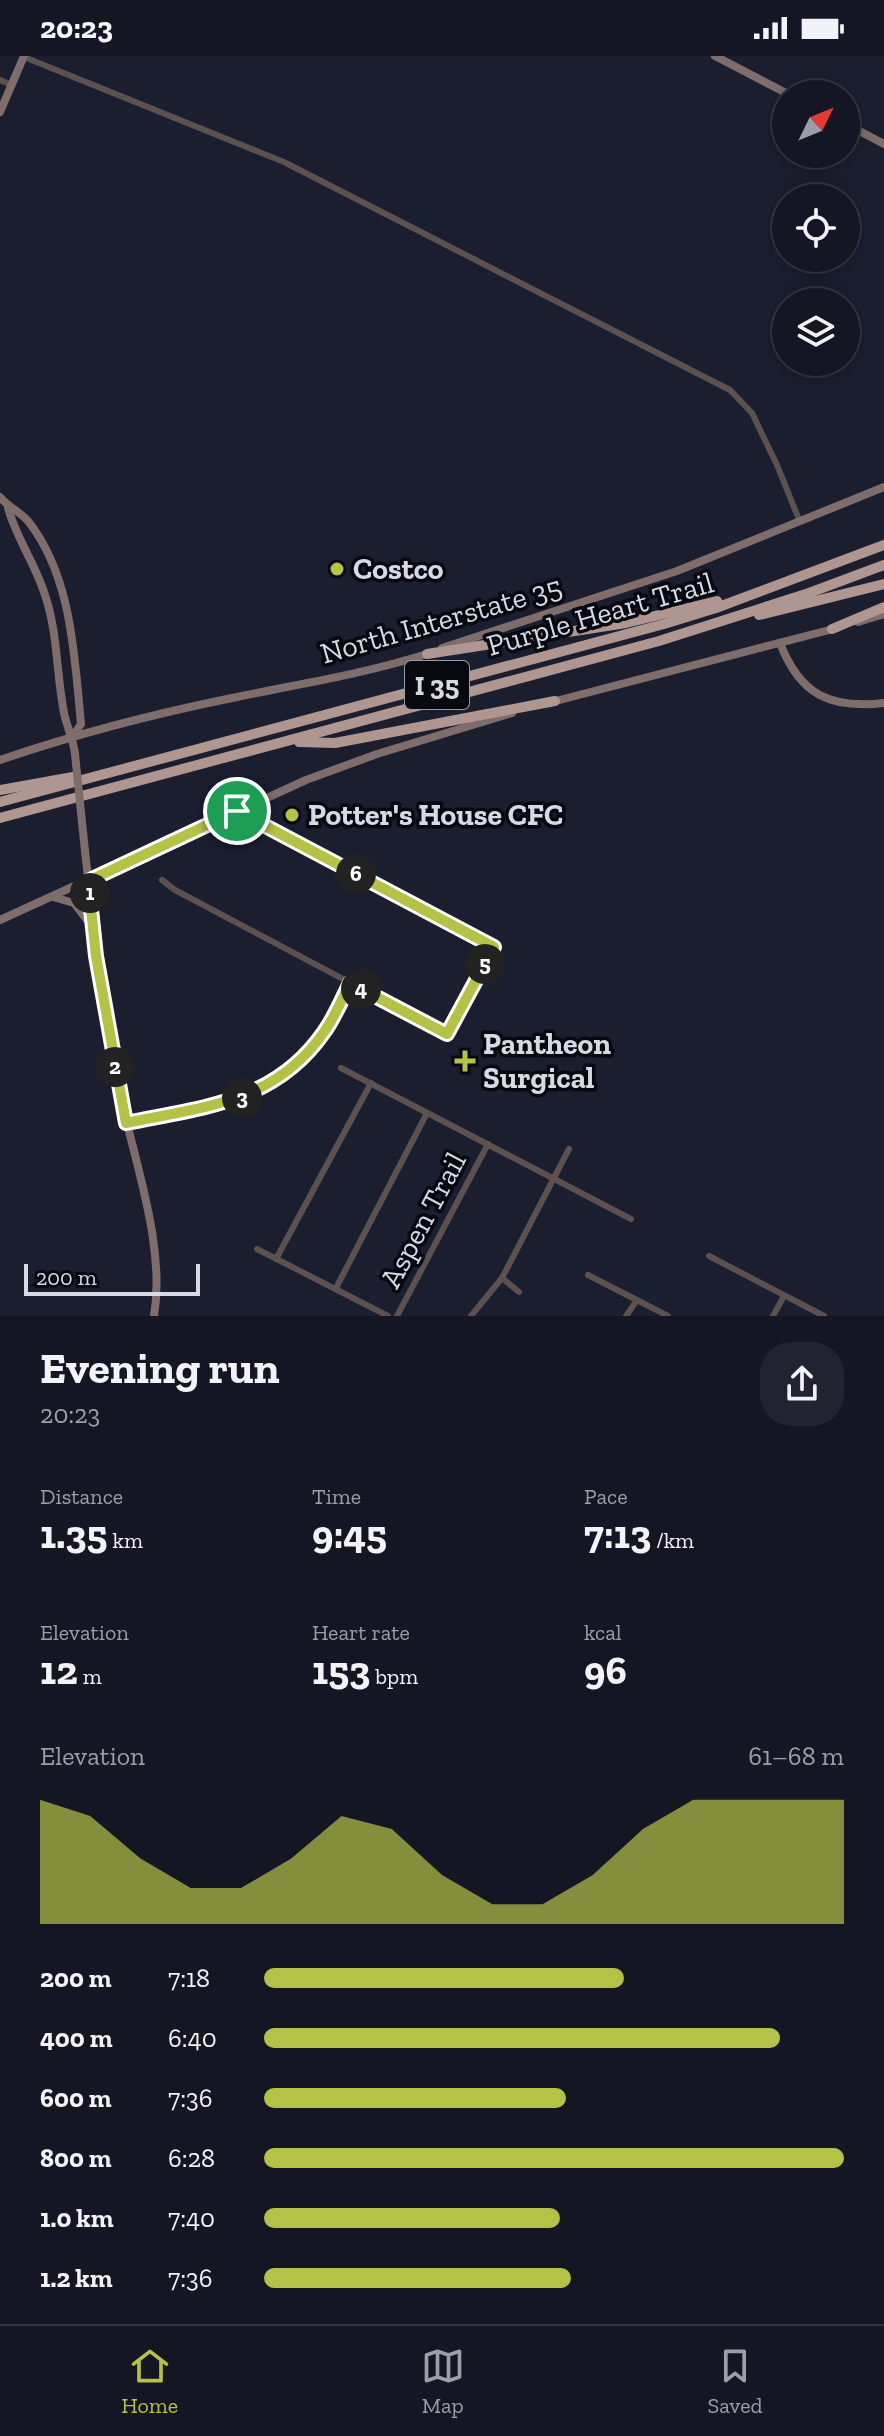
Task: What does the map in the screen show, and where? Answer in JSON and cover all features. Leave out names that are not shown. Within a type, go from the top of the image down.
[{"type":"highway","name":"Purple Heart Trail","points":[[0,802],[664,624],[884,545]]},
{"type":"highway","name":"Purple Heart Trail","points":[[0,818],[717,624],[884,565]]},
{"type":"highway","points":[[717,624],[884,584]]},
{"type":"highway","points":[[427,654],[626,623],[761,590]]},
{"type":"highway","points":[[832,629],[884,607]]},
{"type":"highway","points":[[289,741],[335,743],[555,701]]},
{"type":"highway","points":[[0,790],[111,772]]},
{"type":"main road","points":[[0,112],[24,56]]},
{"type":"main road","points":[[715,56],[772,86]]},
{"type":"main road","points":[[860,131],[884,144]]},
{"type":"main road","name":"North Interstate 35","points":[[0,760],[107,726],[339,677],[427,654],[687,568],[884,487]]},
{"type":"main road","points":[[0,497],[8,507],[26,519],[60,588],[73,646],[81,724],[73,736]]},
{"type":"main road","points":[[8,507],[14,529],[36,570],[54,630],[64,715],[73,736],[93,929],[107,1025],[151,1229],[155,1266],[154,1316]]},
{"type":"main road","points":[[0,920],[306,780],[377,754],[555,701],[884,614]]},
{"type":"main road","points":[[780,643],[804,685],[818,695],[833,702],[852,705],[884,703]]},
{"type":"main road","points":[[80,713],[93,724],[107,726]]},
{"type":"main road","points":[[52,897],[74,903],[93,929]]},
{"type":"street","points":[[24,56],[284,162],[730,390],[752,413],[800,522]]},
{"type":"street","points":[[0,80],[12,85]]},
{"type":"street","points":[[162,880],[175,890],[447,1034],[494,947],[237,811]]},
{"type":"street","points":[[126,1123],[224,1103],[264,1088],[310,1051],[326,1030],[350,983]]},
{"type":"street","points":[[341,1068],[631,1219]]},
{"type":"street","points":[[276,1259],[371,1083]]},
{"type":"street","points":[[336,1288],[427,1113]]},
{"type":"street","name":"Aspen Trail","points":[[397,1316],[488,1144]]},
{"type":"street","points":[[471,1316],[502,1278],[569,1149]]},
{"type":"street","points":[[257,1249],[388,1316]]},
{"type":"street","points":[[709,1256],[824,1316]]},
{"type":"street","points":[[588,1275],[668,1316]]},
{"type":"street","points":[[502,1278],[519,1292]]},
{"type":"street","points":[[773,1316],[784,1296]]},
{"type":"street","points":[[626,1316],[637,1300]]},
{"type":"place","name":"Costco","points":[[337,569]]},
{"type":"place","name":"Potter's House CFC","points":[[292,815]]},
{"type":"place","name":"Pantheon Surgical","points":[[465,1061]]},
{"type":"route","points":[[237,811],[494,947],[447,1034],[350,983],[326,1030],[310,1051],[264,1088],[224,1103],[126,1123],[96,956],[88,881],[237,811]]}]
